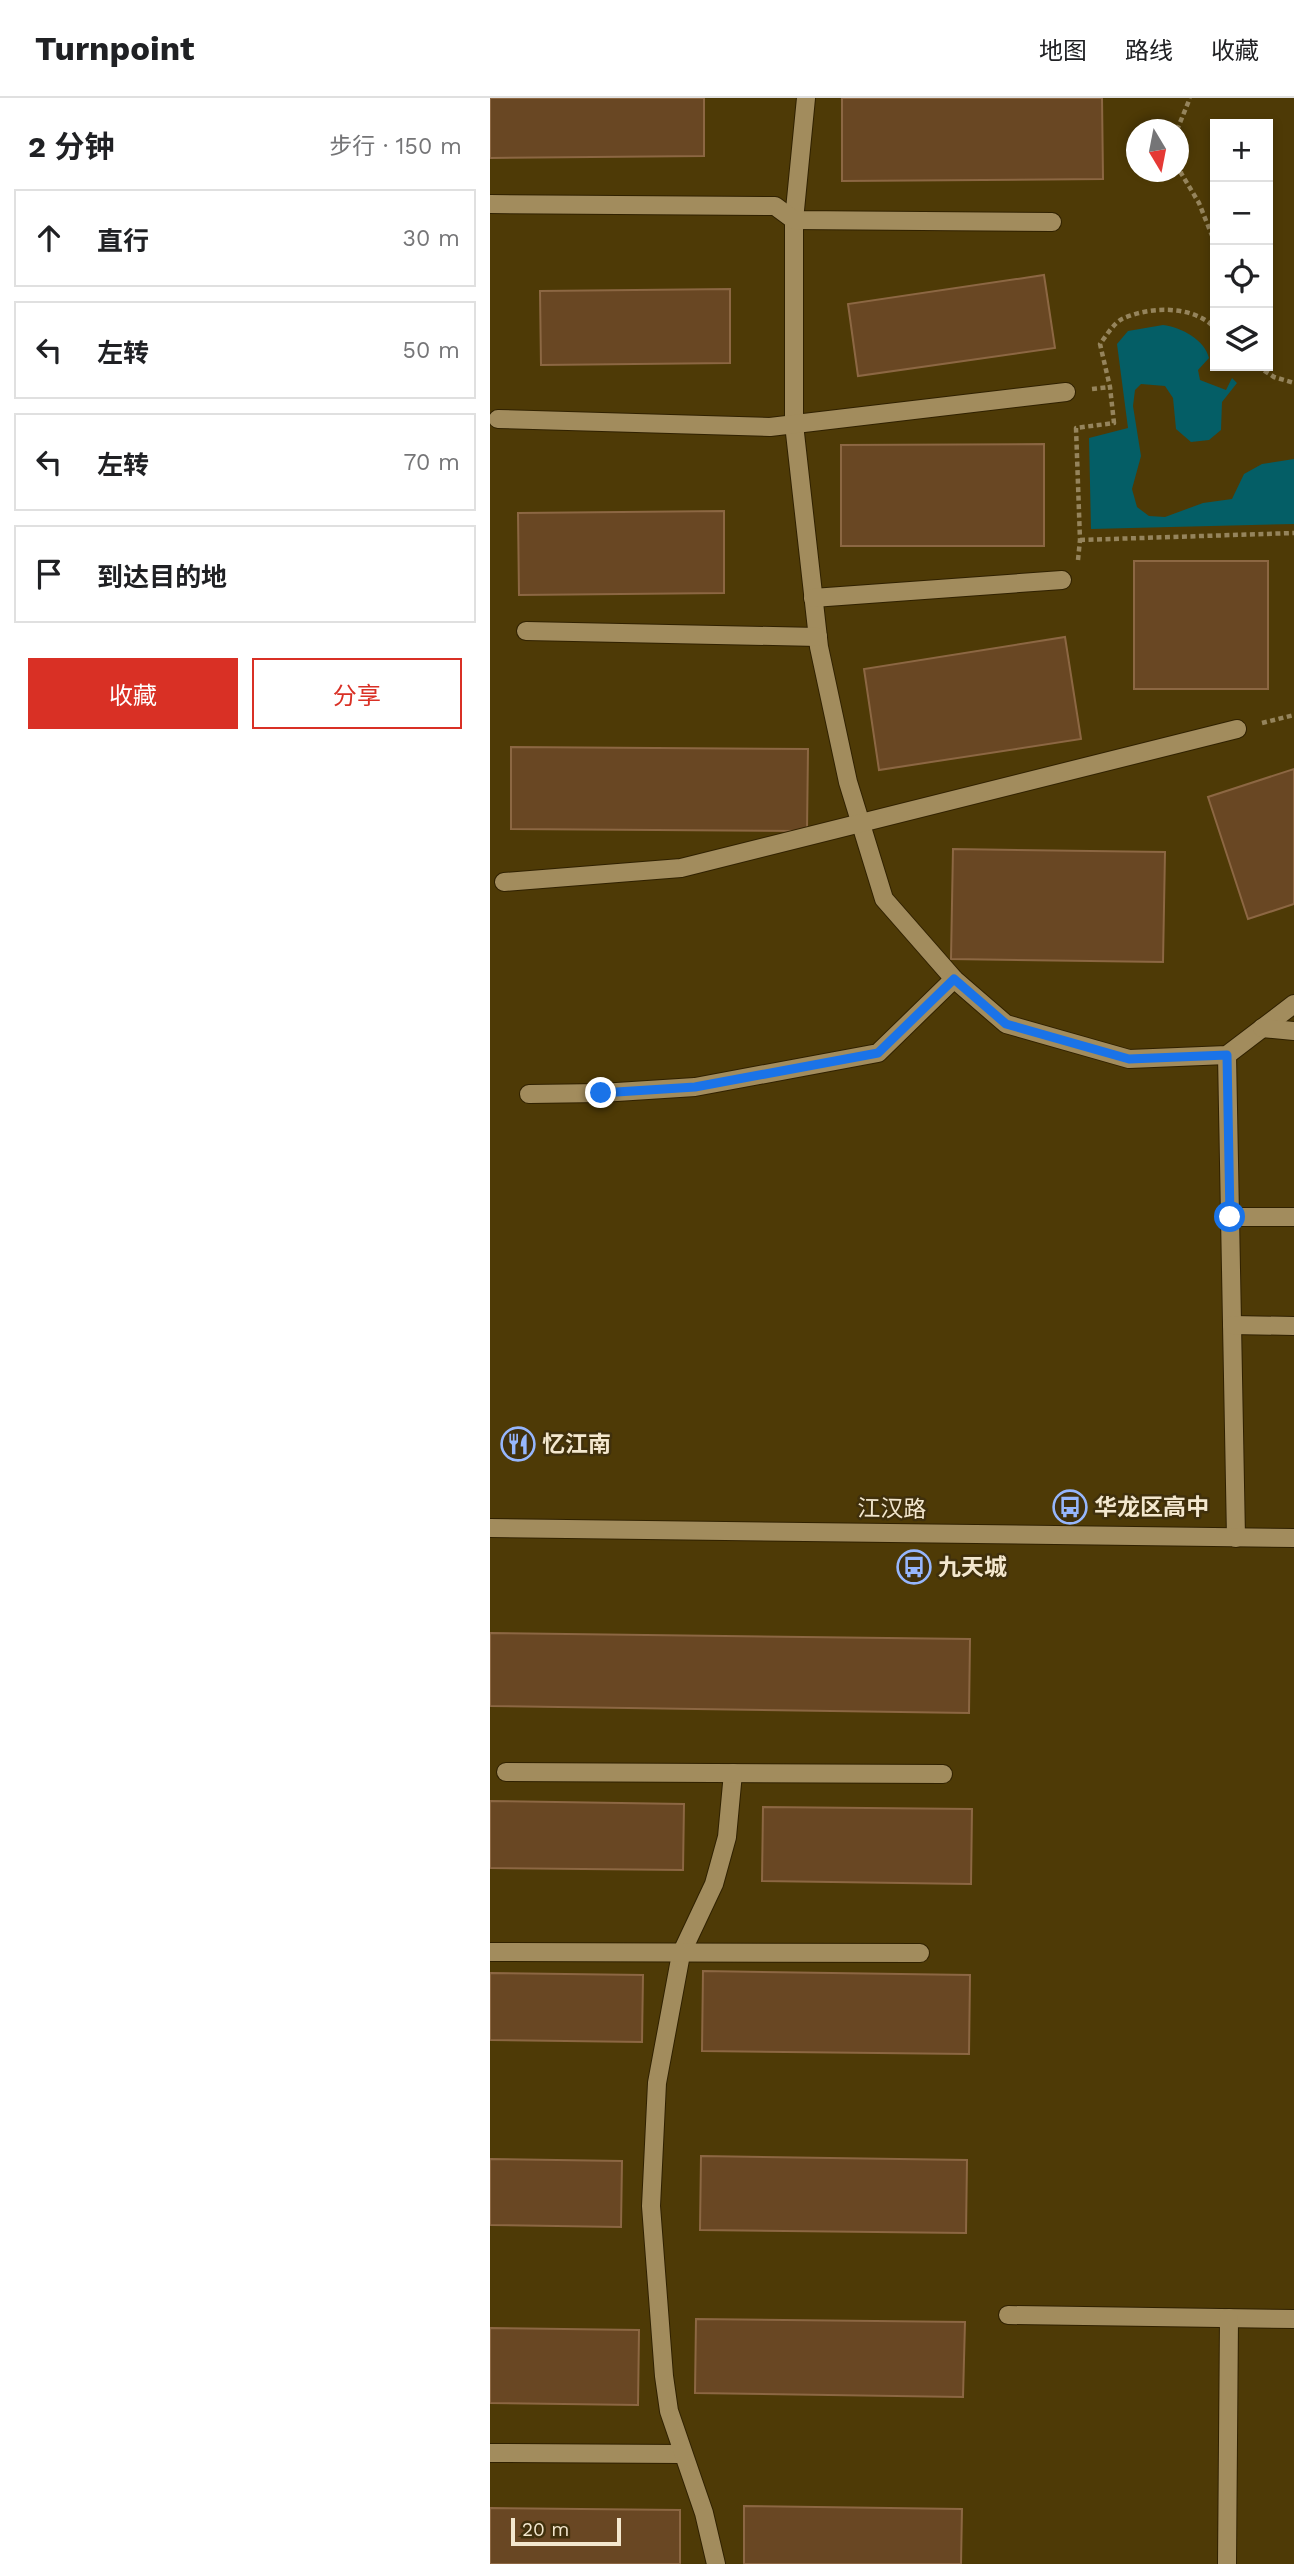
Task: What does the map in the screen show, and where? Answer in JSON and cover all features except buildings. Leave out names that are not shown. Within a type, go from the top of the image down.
[{"type":"street","points":[[806,98],[794,220],[794,424],[818,637],[848,782],[884,899],[954,979],[1006,1024],[1129,1059],[1227,1055],[1294,1004]]},
{"type":"street","points":[[490,204],[775,206],[794,220],[1052,222]]},
{"type":"street","points":[[498,419],[770,427],[1066,392]]},
{"type":"street","points":[[813,598],[1062,580]]},
{"type":"street","points":[[526,631],[818,637]]},
{"type":"street","points":[[504,882],[681,869],[1237,729]]},
{"type":"street","points":[[529,1094],[695,1087],[878,1053],[954,979]]},
{"type":"street","points":[[1262,1028],[1294,1031]]},
{"type":"street","points":[[1227,1055],[1236,1538]]},
{"type":"street","points":[[1230,1217],[1294,1217]]},
{"type":"street","points":[[1231,1325],[1294,1326]]},
{"type":"street","name":"江汉路","points":[[490,1528],[1294,1538]]},
{"type":"street","points":[[506,1772],[943,1774]]},
{"type":"street","points":[[716,2564],[704,2513],[669,2411],[651,2206],[657,2082],[681,1954],[714,1884],[727,1837],[733,1773]]},
{"type":"street","points":[[490,1952],[920,1953]]},
{"type":"street","points":[[1008,2315],[1294,2319]]},
{"type":"street","points":[[1227,2564],[1229,2318]]},
{"type":"street","points":[[490,2453],[682,2454]]},
{"type":"path","points":[[1181,119],[1190,98]]},
{"type":"path","points":[[1186,182],[1199,203],[1210,230]]},
{"type":"path","points":[[1210,323],[1205,318],[1165,308],[1120,320],[1100,344],[1110,387],[1114,423],[1076,428],[1080,540],[1294,533]]},
{"type":"path","points":[[1266,371],[1294,383]]},
{"type":"water","points":[[1163,325],[1184,332],[1197,340],[1207,351],[1209,358],[1198,370],[1200,380],[1226,390],[1232,378],[1237,383],[1222,402],[1221,430],[1209,440],[1191,442],[1176,429],[1173,398],[1165,386],[1141,384],[1135,390],[1133,406],[1141,456],[1132,489],[1137,507],[1149,516],[1165,517],[1203,503],[1232,499],[1244,474],[1262,464],[1294,459],[1294,524],[1091,529],[1089,438],[1128,428],[1117,344],[1128,331]]},
{"type":"place","name":"忆江南","points":[[518,1444]]},
{"type":"place","name":"华龙区高中","points":[[1070,1507]]},
{"type":"place","name":"九天城","points":[[914,1567]]},
{"type":"route","points":[[601,1093],[695,1087],[878,1053],[954,979],[1006,1024],[1129,1059],[1227,1055],[1230,1217]]}]
